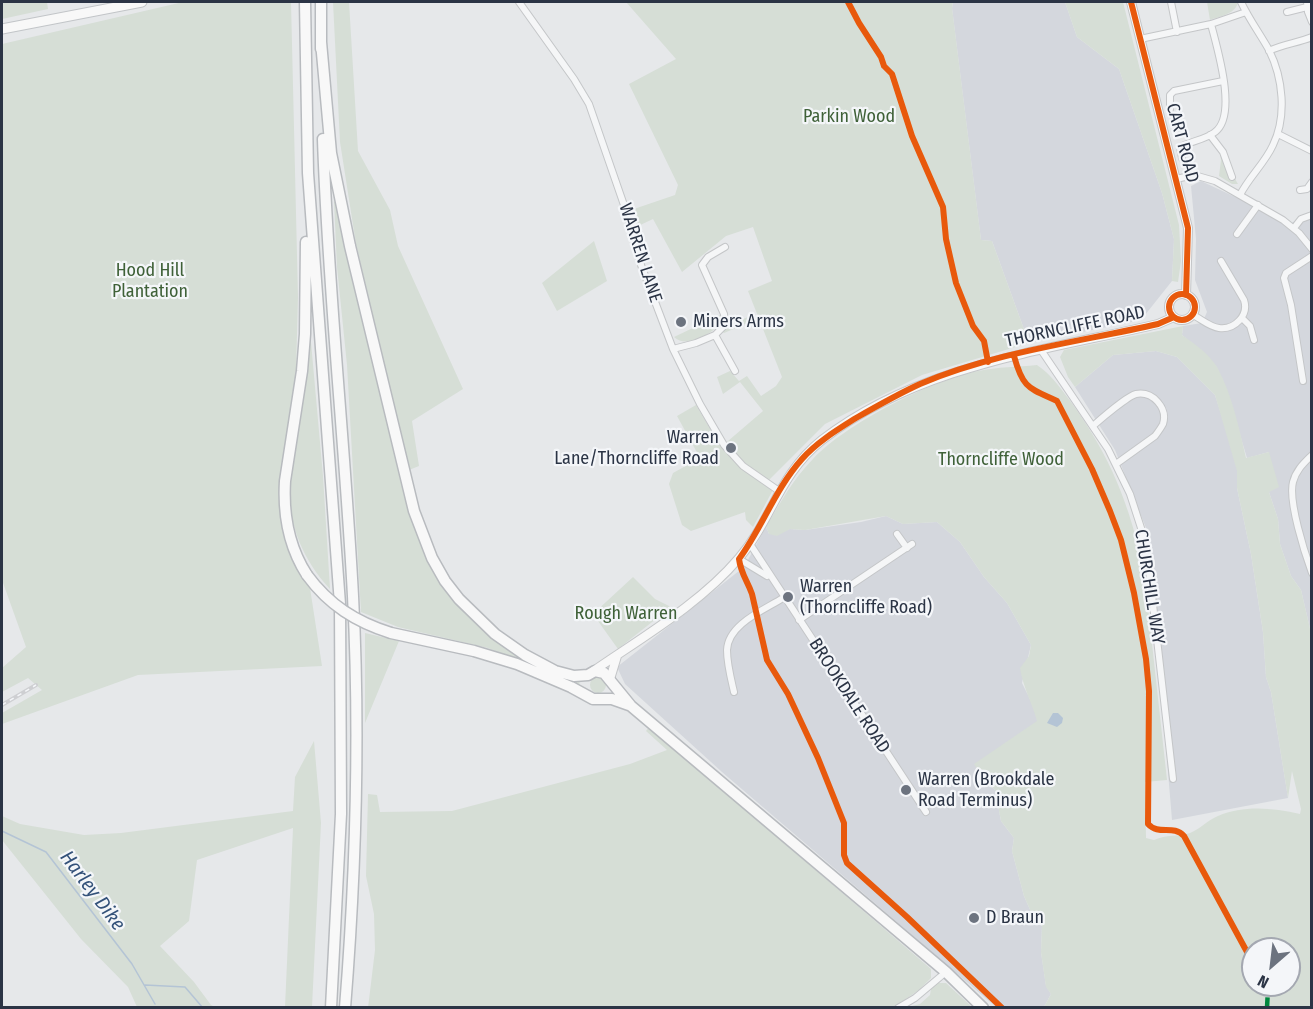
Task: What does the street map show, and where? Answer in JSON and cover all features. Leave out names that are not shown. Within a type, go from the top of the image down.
[{"type":"highway","points":[[305,2],[308,173],[305,334],[296,415],[284,490],[290,536],[295,554],[307,575],[324,596],[347,615],[368,626],[485,654],[517,664],[589,697],[617,700],[632,706]]},
{"type":"highway","points":[[321,2],[327,240],[348,506],[357,723],[355,847],[345,1008]]},
{"type":"highway","points":[[321,42],[331,153],[350,246],[414,511],[432,558],[459,599],[495,634],[525,655],[555,671],[574,676],[604,673],[632,706],[946,972],[983,1008]]},
{"type":"highway","points":[[308,173],[340,604],[341,814],[331,1008]]},
{"type":"highway","points":[[589,697],[584,687],[585,678],[590,673]]},
{"type":"highway","points":[[604,698],[610,691],[611,680]]},
{"type":"main road","points":[[2,29],[142,2]]},
{"type":"street","name":"WARREN LANE","points":[[519,2],[590,104],[625,208],[641,265],[673,349],[704,412],[724,445],[743,466],[779,491]]},
{"type":"street","name":"CART ROAD","points":[[1131,2],[1188,228],[1186,295]]},
{"type":"street","points":[[1171,2],[1177,32]]},
{"type":"street","points":[[1240,195],[1251,176],[1266,158],[1278,134],[1281,99],[1278,78],[1269,51],[1242,2]]},
{"type":"street","points":[[1287,12],[1307,4],[1311,22]]},
{"type":"street","points":[[1140,39],[1211,24],[1246,12]]},
{"type":"street","points":[[1182,158],[1180,147],[1210,135],[1222,126],[1226,114],[1227,100],[1211,24]]},
{"type":"street","points":[[1269,51],[1311,37]]},
{"type":"street","points":[[1170,109],[1170,95],[1173,91],[1223,81]]},
{"type":"street","points":[[1278,134],[1311,151]]},
{"type":"street","points":[[1210,135],[1223,152],[1232,177]]},
{"type":"street","points":[[1176,179],[1199,176],[1215,181],[1294,228],[1311,249]]},
{"type":"street","points":[[1300,190],[1306,189],[1311,182]]},
{"type":"street","points":[[1237,234],[1258,205]]},
{"type":"street","points":[[1294,228],[1301,219],[1311,215]]},
{"type":"street","points":[[673,349],[715,335],[723,327],[726,318],[702,265],[708,257],[725,247]]},
{"type":"street","points":[[1303,381],[1291,305],[1284,278],[1286,273],[1311,256]]},
{"type":"street","points":[[1193,315],[1215,327],[1222,328],[1234,325],[1242,318],[1246,307],[1244,300],[1221,261]]},
{"type":"street","points":[[1177,295],[1186,295],[1194,302],[1193,315],[1185,320],[1173,317],[1169,309],[1170,301],[1177,295]]},
{"type":"street","name":"THORNCLIFFE ROAD","points":[[590,673],[618,656],[705,592],[739,559],[750,544],[779,491],[802,458],[822,440],[891,398],[920,384],[988,362],[1158,324],[1173,317]]},
{"type":"street","points":[[1242,318],[1249,324],[1254,340]]},
{"type":"street","points":[[715,335],[735,371]]},
{"type":"street","name":"CHURCHILL WAY","points":[[1041,350],[1094,425],[1130,494],[1144,543],[1150,578],[1173,779]]},
{"type":"street","points":[[1094,425],[1133,395],[1146,394],[1159,402],[1164,416],[1160,430],[1116,464]]},
{"type":"street","points":[[1311,455],[1301,466],[1292,487],[1304,550],[1311,573]]},
{"type":"street","points":[[799,620],[909,546],[897,534]]},
{"type":"street","name":"BROOKDALE ROAD","points":[[750,544],[783,598],[926,812]]},
{"type":"street","name":"BROOKDALE ROAD","points":[[739,559],[772,580]]},
{"type":"street","points":[[734,692],[727,651],[732,635],[783,598]]},
{"type":"street","points":[[611,680],[613,666],[618,656]]},
{"type":"street","points":[[898,1008],[915,998],[946,972]]},
{"type":"shaded area","points":[[953,2],[1065,2],[1077,37],[1119,69],[1162,193],[1174,239],[1172,281],[1141,320],[1029,343],[992,241],[981,240]]},
{"type":"shaded area","points":[[1201,181],[1291,223],[1311,214],[1311,633],[1301,590],[1291,576],[1280,544],[1278,519],[1269,492],[1269,452],[1247,458],[1226,389],[1216,366],[1182,335],[1183,326],[1202,323],[1207,312],[1195,280],[1196,239],[1191,186]]},
{"type":"shaded area","points":[[1156,351],[1177,357],[1215,395],[1233,451],[1238,471],[1237,488],[1251,554],[1263,632],[1266,677],[1271,692],[1288,798],[1172,820],[1148,533],[1115,450],[1075,387],[1113,355]]},
{"type":"shaded area","points":[[886,516],[903,524],[937,522],[960,542],[984,577],[1007,603],[1031,645],[1022,683],[1038,721],[984,779],[995,790],[1001,821],[1014,838],[1012,851],[1024,896],[1031,912],[1042,926],[1041,952],[1046,986],[1051,994],[1044,1007],[996,1007],[722,772],[625,684],[617,667],[744,567],[766,527],[769,534],[790,529],[805,530],[861,522]]},
{"type":"green space","points":[[2,2],[47,2],[48,9],[2,19]]},
{"type":"green space","name":"Hood Hill Plantation","points":[[183,2],[291,2],[298,297],[296,371],[281,483],[281,522],[292,558],[310,588],[322,666],[138,675],[2,724],[2,713],[42,690],[28,678],[2,692],[2,668],[26,647],[2,580],[2,44]]},
{"type":"green space","points":[[333,2],[349,2],[358,151],[390,210],[398,246],[463,389],[412,421],[419,466],[409,470],[356,244],[340,142]]},
{"type":"green space","name":"Parkin Wood","points":[[626,2],[953,2],[981,240],[992,241],[1029,343],[922,375],[825,424],[766,483],[774,488],[753,527],[746,520],[745,512],[691,531],[682,525],[669,484],[673,473],[700,458],[677,416],[696,405],[721,447],[763,411],[740,382],[723,394],[717,377],[730,371],[739,381],[747,376],[761,396],[776,386],[782,377],[748,291],[772,281],[753,227],[726,236],[682,272],[653,219],[636,227],[631,210],[675,195],[678,185],[629,84],[676,59]]},
{"type":"green space","points":[[1065,2],[1123,2],[1179,225],[1181,261],[1178,282],[1172,281],[1174,239],[1162,193],[1119,69],[1077,37]]},
{"type":"green space","points":[[1207,2],[1238,2],[1231,12],[1210,20]]},
{"type":"green space","points":[[1220,153],[1231,179],[1235,179],[1238,184],[1232,184],[1219,176]]},
{"type":"green space","points":[[337,198],[402,477],[450,594],[496,641],[580,680],[579,687],[488,648],[398,627],[361,612],[347,365],[337,267],[334,202]]},
{"type":"green space","points":[[594,241],[607,281],[557,311],[542,283]]},
{"type":"green space","points":[[720,315],[730,316],[734,323],[748,317],[750,322],[724,333],[717,327],[696,340],[684,341],[674,337]]},
{"type":"green space","name":"Thorncliffe Wood","points":[[1183,326],[1182,335],[1210,358],[1222,377],[1235,411],[1246,458],[1269,452],[1279,487],[1269,492],[1278,519],[1280,544],[1291,576],[1301,590],[1311,633],[1311,1007],[1044,1007],[1051,994],[1046,987],[1041,952],[1042,926],[1031,912],[1024,896],[1012,851],[1014,838],[1001,821],[995,790],[974,764],[1037,721],[1020,668],[1029,656],[1031,645],[1007,603],[984,577],[960,542],[937,522],[903,524],[886,516],[805,530],[790,529],[777,536],[769,534],[766,527],[787,491],[813,459],[846,431],[867,418],[914,394],[959,376],[985,370],[1037,365],[1051,377],[1071,402],[1108,463],[1125,503],[1144,571],[1167,780],[1145,782],[1146,838],[1154,840],[1190,833],[1214,818],[1238,810],[1269,809],[1300,814],[1301,809],[1292,771],[1288,798],[1271,692],[1266,677],[1263,632],[1251,554],[1237,488],[1237,471],[1215,395],[1177,357],[1156,351],[1113,355],[1075,387],[1060,357],[1064,350]]},
{"type":"green space","points":[[309,340],[323,476],[330,589],[312,566],[299,542],[290,501],[289,487]]},
{"type":"green space","name":"Rough Warren","points":[[633,577],[655,599],[671,607],[618,649],[593,614]]},
{"type":"green space","points":[[365,633],[399,641],[365,723]]},
{"type":"green space","points":[[595,677],[601,677],[606,685],[604,691],[595,693],[590,688],[590,682]]},
{"type":"green space","points":[[649,727],[931,969],[931,978],[919,990],[894,1007],[368,1008],[375,950],[374,914],[366,876],[368,794],[377,795],[380,812],[452,811],[630,764],[667,750],[646,731]]},
{"type":"green space","points":[[314,741],[321,823],[312,1007],[285,1007],[293,828],[197,860],[189,921],[160,946],[194,982],[211,1005],[217,1008],[137,1007],[128,987],[81,939],[2,840],[2,816],[20,824],[84,835],[121,833],[293,811],[295,777]]},
{"type":"green space","points":[[938,983],[946,983],[972,1007],[908,1007],[920,1004]]},
{"type":"water","points":[[1053,713],[1058,713],[1063,718],[1062,723],[1057,727],[1047,723]]},
{"type":"waterway","name":"Harley Dike","points":[[2,831],[46,852],[132,964],[155,1004]]},
{"type":"waterway","name":"Harley Dike","points":[[145,985],[185,987],[203,1008]]},
{"type":"railway","points":[[2,705],[36,685]]},
{"type":"marked path","points":[[1267,1008],[1268,997]]},
{"type":"cycle path","points":[[848,2],[884,66],[892,74],[912,136],[943,207],[946,239],[956,283],[973,326],[984,341],[988,362]]},
{"type":"cycle path","points":[[1131,2],[1188,228],[1186,295]]},
{"type":"cycle path","points":[[1182,294],[1191,298],[1195,307],[1191,316],[1182,320],[1173,316],[1169,307],[1173,298],[1182,294]]},
{"type":"cycle path","points":[[1002,1008],[847,863],[844,855],[844,823],[818,758],[788,694],[767,660],[752,594],[739,559],[792,471],[814,447],[856,418],[920,384],[949,373],[1007,356],[1158,324],[1174,317]]},
{"type":"cycle path","points":[[1014,356],[1028,386],[1057,401],[1092,469],[1121,540],[1134,593],[1146,659],[1149,691],[1148,824],[1157,829],[1175,831],[1184,836],[1241,941]]},
{"type":"place","name":"Miners Arms","points":[[681,322]]},
{"type":"place","name":"Warren Lane/Thorncliffe Road","points":[[731,448]]},
{"type":"place","name":"Warren (Thorncliffe Road)","points":[[788,597]]},
{"type":"place","name":"Warren (Brookdale Road Terminus)","points":[[906,790]]},
{"type":"place","name":"D Braun","points":[[974,918]]}]
